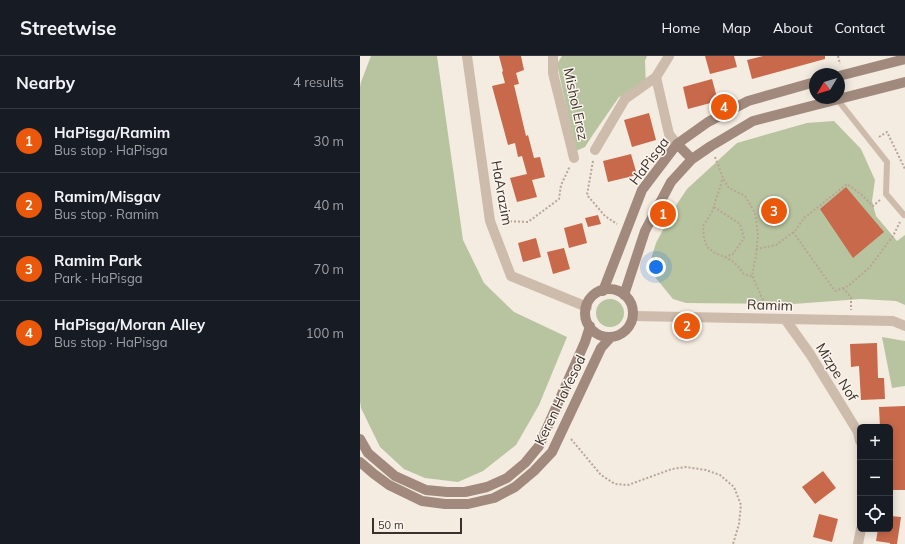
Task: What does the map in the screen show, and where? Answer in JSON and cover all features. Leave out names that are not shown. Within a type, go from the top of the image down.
[{"type":"street","name":"HaArazim","points":[[467,56],[490,221],[511,276],[587,307]]},
{"type":"street","name":"Mishol Erez","points":[[553,56],[553,73],[574,158]]},
{"type":"street","points":[[595,150],[625,99],[656,77],[669,56]]},
{"type":"street","points":[[845,74],[905,59]]},
{"type":"street","points":[[656,77],[669,134],[692,159]]},
{"type":"street","points":[[845,97],[905,82]]},
{"type":"street","name":"HaPisga","points":[[603,291],[642,190],[677,144],[708,122],[748,100],[809,84]]},
{"type":"street","points":[[624,295],[645,231],[671,182],[692,159],[753,121],[818,104]]},
{"type":"street","points":[[608,290],[615,290],[624,295],[632,306],[632,322],[628,328],[622,334],[615,337],[607,337],[593,331],[586,317],[586,309],[588,302],[593,296],[608,290]]},
{"type":"street","name":"Ramim","points":[[633,316],[893,321],[905,326]]},
{"type":"street","name":"Mizpe Nof","points":[[785,320],[810,354],[857,430]]},
{"type":"street","name":"Keren HaYesod","points":[[360,439],[368,453],[395,476],[426,490],[465,492],[488,487],[507,478],[525,462],[539,446],[585,342],[590,326]]},
{"type":"street","name":"Keren HaYesod","points":[[360,462],[389,485],[422,500],[445,504],[468,504],[494,498],[515,487],[534,471],[552,452],[601,348],[611,337]]},
{"type":"street","points":[[858,544],[860,532]]},
{"type":"lane","points":[[841,104],[887,162],[886,194],[904,215]]},
{"type":"path","points":[[887,132],[904,165],[905,170]]},
{"type":"path","points":[[711,146],[723,178],[730,188],[745,196],[755,213],[758,234],[752,275],[770,318]]},
{"type":"path","name":"Mishol Erez","points":[[595,150],[587,196],[605,216],[627,230]]},
{"type":"path","points":[[490,221],[528,222],[559,199],[561,185],[574,158]]},
{"type":"path","points":[[723,178],[712,212],[703,226],[704,238],[707,247],[715,253],[734,262],[744,274],[753,277]]},
{"type":"path","points":[[756,249],[776,245],[793,232],[804,218],[847,184],[862,195],[873,206],[886,194]]},
{"type":"path","points":[[714,207],[740,224],[744,238],[733,254],[725,257]]},
{"type":"path","points":[[793,232],[835,291],[848,286],[869,268],[893,236],[904,215]]},
{"type":"path","points":[[843,288],[851,297]]},
{"type":"path","points":[[563,430],[601,475],[615,484],[628,485],[672,469],[686,467],[706,470],[720,475],[734,487],[741,505],[739,524],[733,544]]},
{"type":"green space","points":[[371,56],[437,56],[463,240],[484,283],[514,312],[567,337],[539,405],[516,445],[483,471],[458,482],[425,478],[404,469],[380,447],[361,408],[360,87]]},
{"type":"green space","points":[[562,56],[647,56],[645,61],[646,88],[619,97],[585,147],[576,151],[557,64]]},
{"type":"green space","points":[[834,121],[861,149],[875,180],[872,201],[876,216],[897,241],[905,235],[905,305],[896,301],[861,299],[793,304],[686,303],[673,299],[655,277],[649,265],[656,243],[677,204],[687,189],[737,143],[807,123]]},
{"type":"green space","points":[[610,299],[620,303],[624,313],[620,323],[610,327],[600,323],[596,313],[600,303]]},
{"type":"green space","points":[[882,337],[905,341],[905,386],[892,388]]},
{"type":"building","points":[[499,56],[521,56],[524,70],[516,73],[519,84],[514,85],[526,136],[528,135],[534,158],[540,157],[545,177],[532,180],[537,197],[517,202],[510,178],[527,174],[522,156],[518,157],[515,143],[508,145],[492,86],[505,83]]},
{"type":"building","points":[[705,56],[734,56],[737,67],[710,74]]},
{"type":"building","points":[[763,56],[825,56],[825,59],[752,79],[747,60]]},
{"type":"building","points":[[712,79],[718,101],[688,109],[683,87]]},
{"type":"building","points":[[649,113],[656,140],[632,147],[624,120]]},
{"type":"building","points":[[631,154],[637,175],[608,182],[603,161]]},
{"type":"building","points":[[846,187],[884,232],[853,258],[820,209]]},
{"type":"building","points":[[598,215],[601,224],[588,227],[585,218]]},
{"type":"building","points":[[582,223],[587,243],[569,248],[564,228]]},
{"type":"building","points":[[536,238],[541,257],[523,262],[518,243]]},
{"type":"building","points":[[564,248],[570,269],[553,274],[547,252]]},
{"type":"building","points":[[877,343],[878,378],[884,378],[885,399],[861,400],[859,366],[851,367],[850,344]]},
{"type":"building","points":[[905,406],[905,490],[893,490],[893,424],[880,424],[879,407]]},
{"type":"building","points":[[823,471],[836,488],[815,504],[802,487]]},
{"type":"building","points":[[819,514],[838,519],[832,542],[813,537]]},
{"type":"building","points":[[893,516],[901,517],[897,544],[876,541],[878,532],[893,532]]},
{"type":"place","name":"HaPisga/Moran Alley","points":[[724,107]]},
{"type":"place","name":"Ramim Park","points":[[774,211]]},
{"type":"place","name":"HaPisga/Ramim","points":[[663,214]]},
{"type":"place","name":"Ramim/Misgav","points":[[687,326]]}]
